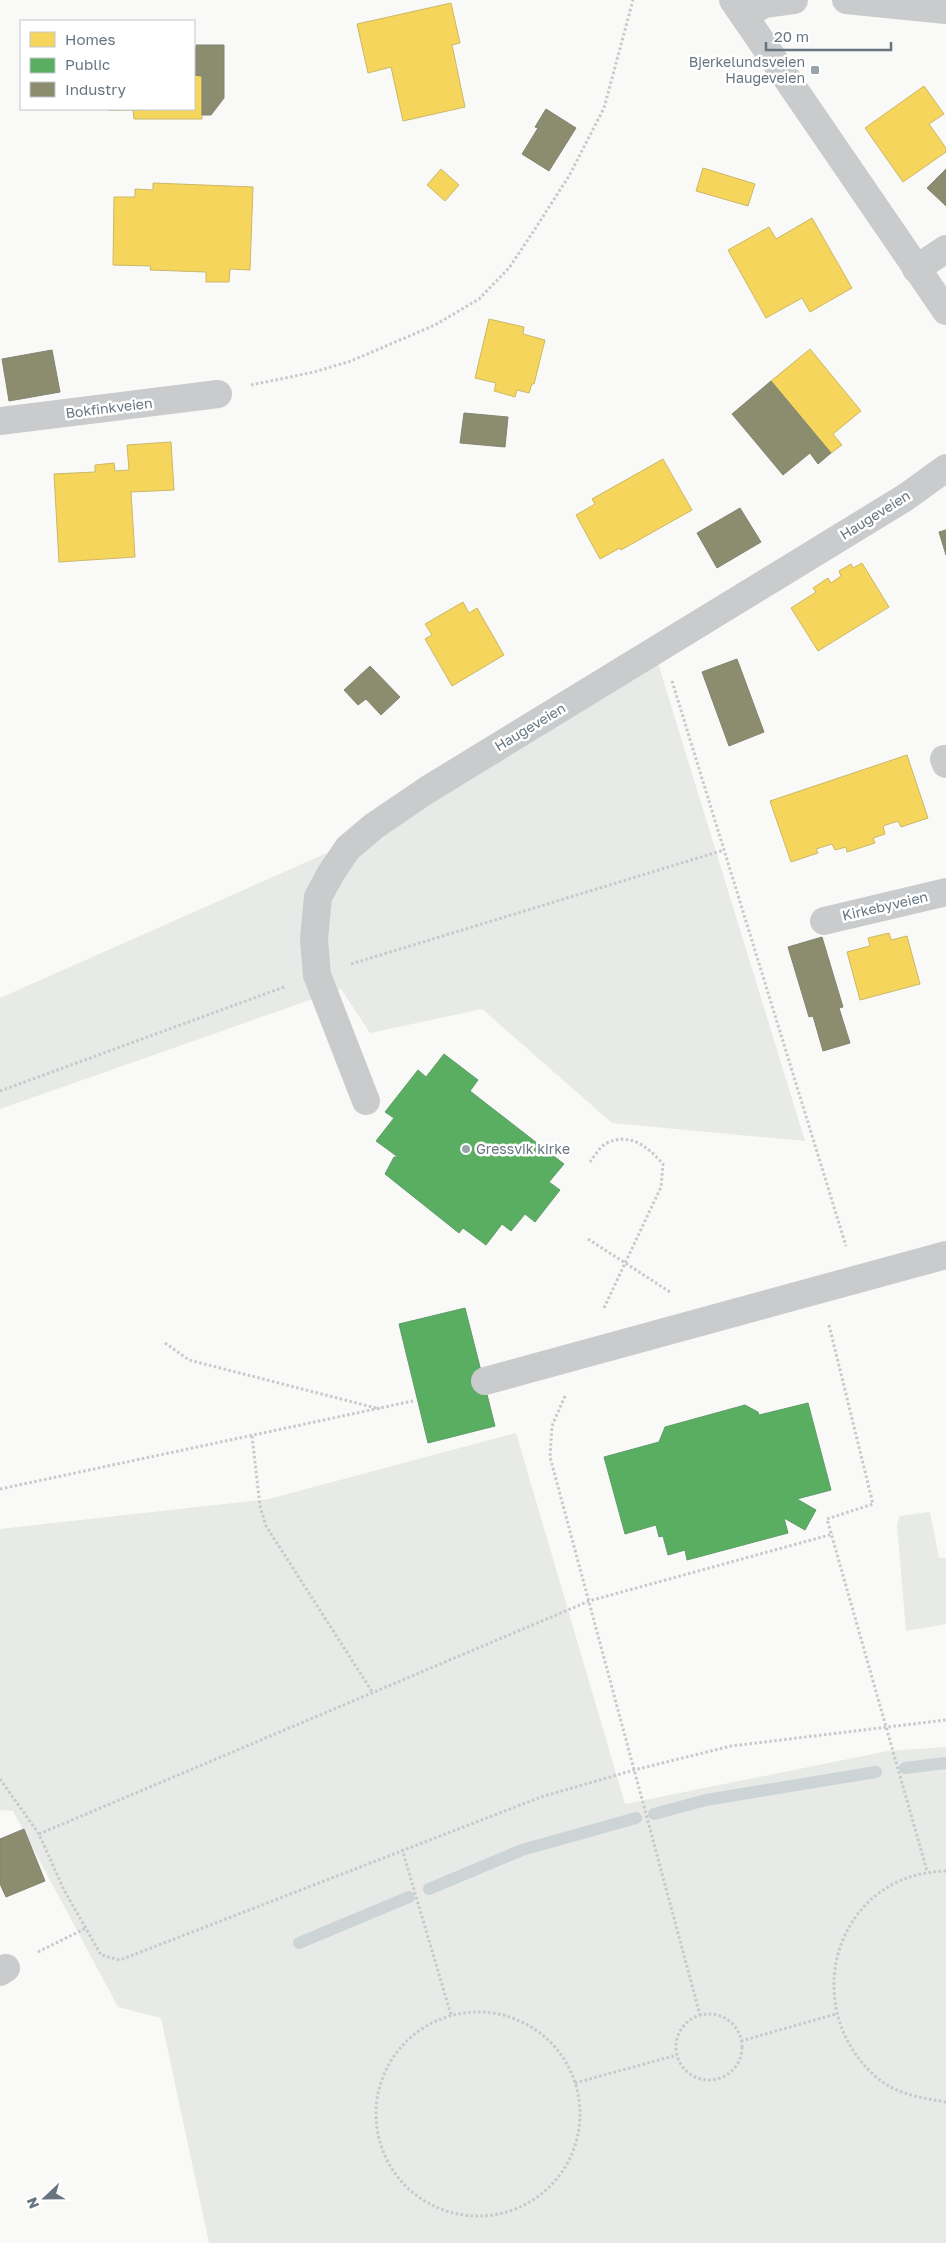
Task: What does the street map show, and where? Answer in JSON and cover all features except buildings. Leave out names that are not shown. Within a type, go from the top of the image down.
[{"type":"street","points":[[794,0],[739,8],[946,311]]},
{"type":"street","points":[[846,0],[946,10]]},
{"type":"street","points":[[916,269],[946,249]]},
{"type":"street","name":"Bokfinkveien","points":[[0,421],[218,394]]},
{"type":"street","name":"Haugeveien","points":[[366,1101],[317,975],[314,939],[318,897],[330,873],[348,848],[374,826],[427,790],[906,497],[946,468]]},
{"type":"street","name":"Kirkebyveien","points":[[824,921],[946,892]]},
{"type":"street","points":[[485,1381],[946,1255]]},
{"type":"path","points":[[218,394],[351,361],[435,325],[479,299],[509,268],[533,232],[569,176],[600,116],[604,108],[633,0]]},
{"type":"path","points":[[662,647],[856,1279]]},
{"type":"path","points":[[0,1091],[317,975],[724,850]]},
{"type":"path","points":[[590,1162],[604,1145],[625,1140],[636,1142],[650,1149],[663,1164],[661,1186],[552,1426],[550,1457],[700,2016]]},
{"type":"path","points":[[588,1239],[713,1318]]},
{"type":"path","points":[[820,1289],[873,1504],[827,1518],[927,1871]]},
{"type":"path","points":[[165,1343],[189,1360],[380,1409]]},
{"type":"path","points":[[0,1489],[413,1401]]},
{"type":"path","points":[[252,1436],[260,1506],[266,1526],[372,1692]]},
{"type":"path","points":[[39,1834],[589,1601],[833,1534]]},
{"type":"path","points":[[0,1779],[39,1834],[64,1890],[101,1954],[120,1960],[402,1849],[541,1797],[634,1770],[731,1746],[946,1720]]},
{"type":"path","points":[[402,1849],[451,2015]]},
{"type":"path","points":[[946,1871],[927,1871],[892,1884],[862,1908],[842,1940],[833,1977],[836,2014],[851,2049],[876,2077],[909,2096],[946,2102]]},
{"type":"path","points":[[3,1970],[86,1928]]},
{"type":"path","points":[[482,2012],[513,2018],[540,2033],[561,2056],[576,2083],[580,2109],[578,2134],[570,2158],[556,2180],[537,2197],[515,2210],[490,2216],[465,2216],[440,2209],[418,2197],[399,2180],[386,2158],[377,2134],[376,2108],[380,2083],[391,2060],[407,2040],[428,2025],[451,2015],[482,2012]]},
{"type":"path","points":[[711,2014],[731,2022],[738,2030],[742,2052],[739,2062],[733,2071],[724,2077],[703,2080],[692,2076],[684,2069],[677,2055],[677,2038],[682,2028],[690,2020],[700,2016],[711,2014]]},
{"type":"path","points":[[741,2040],[836,2014]]},
{"type":"path","points":[[576,2083],[677,2055]]},
{"type":"shaded area","points":[[658,663],[805,1141],[612,1123],[482,1009],[370,1033],[341,989],[0,1109],[0,998],[363,837]]},
{"type":"shaded area","points":[[516,1433],[625,1804],[888,1751],[946,1747],[946,2243],[209,2243],[161,2018],[118,2007],[13,1811],[0,1810],[0,1529],[269,1499]]},
{"type":"shaded area","points":[[930,1512],[939,1558],[946,1558],[946,1624],[906,1631],[897,1524],[900,1516]]},
{"type":"waterway","points":[[905,1768],[946,1763]]},
{"type":"waterway","points":[[654,1814],[706,1800],[876,1772]]},
{"type":"waterway","points":[[429,1889],[522,1850],[636,1818]]},
{"type":"waterway","points":[[299,1943],[409,1897]]},
{"type":"place","name":"Bjerkelundsveien Haugeveien","points":[[815,70]]},
{"type":"place","name":"Gressvik kirke","points":[[466,1149]]}]
